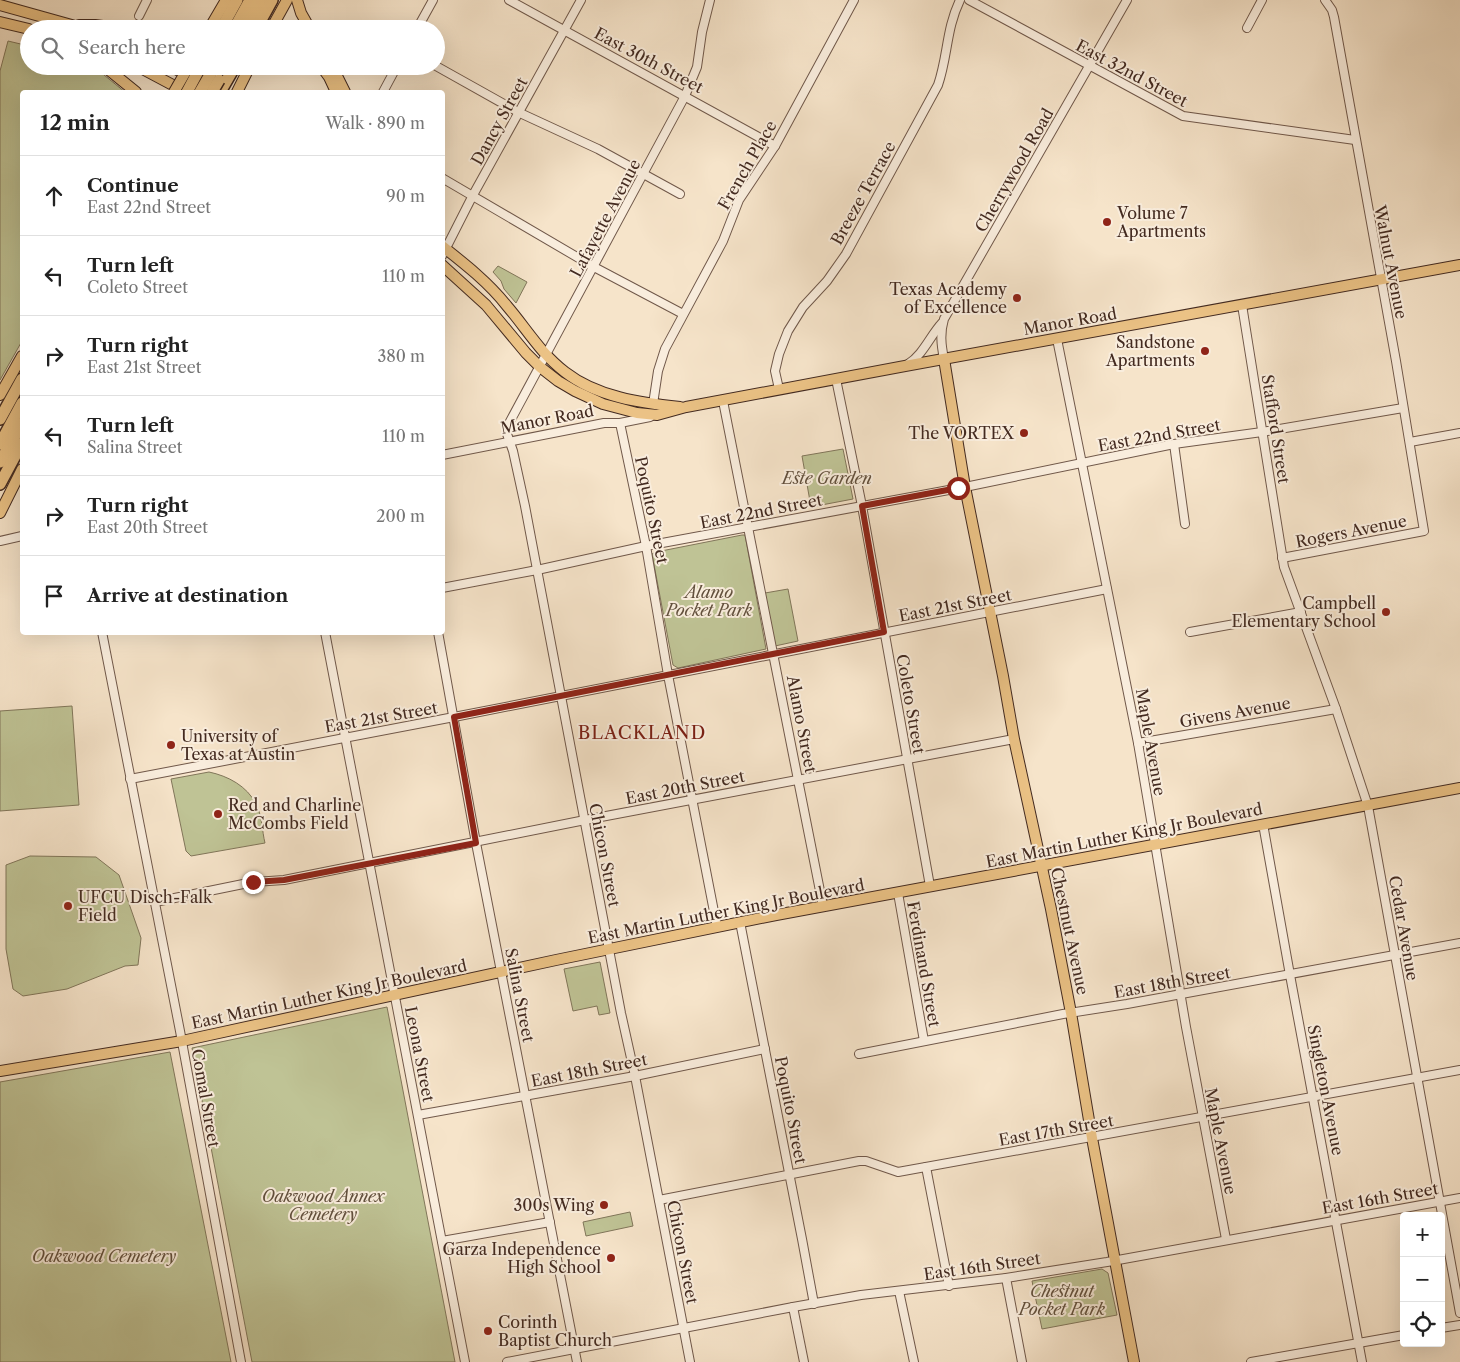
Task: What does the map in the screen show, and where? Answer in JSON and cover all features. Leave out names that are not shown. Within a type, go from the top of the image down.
[{"type":"highway","points":[[219,20],[237,0]]},
{"type":"highway","points":[[251,20],[261,0]]},
{"type":"highway","points":[[261,20],[272,0]]},
{"type":"highway","points":[[239,20],[249,1]]},
{"type":"highway","points":[[189,90],[206,75]]},
{"type":"highway","points":[[201,90],[209,75]]},
{"type":"highway","points":[[211,75],[212,90]]},
{"type":"highway","points":[[221,90],[230,75]]},
{"type":"highway","points":[[0,419],[20,383]]},
{"type":"highway","points":[[0,444],[20,407]]},
{"type":"highway","points":[[0,462],[20,427]]},
{"type":"highway","points":[[0,484],[20,447]]},
{"type":"main road","points":[[216,20],[226,0]]},
{"type":"main road","points":[[276,20],[287,0]]},
{"type":"main road","points":[[297,0],[305,20]]},
{"type":"main road","points":[[2,7],[53,20]]},
{"type":"main road","points":[[0,22],[20,27]]},
{"type":"main road","points":[[115,75],[134,90]]},
{"type":"main road","points":[[154,75],[183,90]]},
{"type":"main road","points":[[175,90],[184,75]]},
{"type":"main road","points":[[187,75],[216,90]]},
{"type":"main road","points":[[238,90],[246,75]]},
{"type":"main road","points":[[328,75],[335,90]]},
{"type":"main road","points":[[336,75],[344,90]]},
{"type":"main road","points":[[445,251],[497,293],[546,355],[564,372],[593,388],[623,398],[653,404],[686,407]]},
{"type":"main road","name":"Manor Road","points":[[686,407],[1380,279],[1460,266]]},
{"type":"main road","points":[[445,268],[486,305],[526,353],[558,381],[589,398],[622,409],[657,415],[686,407]]},
{"type":"main road","name":"Chestnut Avenue","points":[[944,359],[965,487],[1014,739],[1044,874],[1071,1013],[1092,1138],[1134,1362]]},
{"type":"main road","points":[[0,395],[20,360]]},
{"type":"main road","points":[[0,513],[20,473]]},
{"type":"main road","name":"East Martin Luther King Jr Boulevard","points":[[0,1072],[182,1041],[502,971],[740,922],[1460,788]]},
{"type":"street","points":[[139,16],[147,0]]},
{"type":"street","points":[[422,20],[433,0]]},
{"type":"street","name":"East 30th Street","points":[[509,0],[775,146]]},
{"type":"street","name":"Dancy Street","points":[[445,248],[581,0]]},
{"type":"street","name":"Lafayette Avenue","points":[[510,442],[506,434],[507,427],[686,96],[697,67],[705,13],[710,0]]},
{"type":"street","name":"French Place","points":[[653,404],[658,371],[665,349],[723,241],[740,200],[775,146],[854,0]]},
{"type":"street","name":"Breeze Terrace","points":[[779,389],[775,371],[788,331],[803,307],[846,254],[938,85],[943,71],[950,26],[960,0]]},
{"type":"street","name":"East 32nd Street","points":[[969,0],[1183,116],[1355,140]]},
{"type":"street","name":"Cherrywood Road","points":[[944,359],[941,330],[944,319],[1127,0]]},
{"type":"street","points":[[1247,28],[1262,0]]},
{"type":"street","name":"Walnut Avenue","points":[[1325,0],[1332,10],[1334,17],[1410,442],[1424,531]]},
{"type":"street","points":[[445,71],[520,113],[598,149],[680,194]]},
{"type":"street","points":[[384,90],[392,75]]},
{"type":"street","points":[[445,180],[594,267],[683,314]]},
{"type":"street","name":"Stafford Street","points":[[1242,305],[1282,558]]},
{"type":"street","points":[[905,366],[918,356],[930,336],[944,319]]},
{"type":"street","name":"Maple Avenue","points":[[1057,340],[1138,743],[1180,995],[1226,1239]]},
{"type":"street","name":"Coleto Street","points":[[836,379],[862,506],[930,886]]},
{"type":"street","name":"Alamo Street","points":[[723,400],[823,906]]},
{"type":"street","name":"East 22nd Street","points":[[445,587],[537,570],[646,546],[965,487],[1174,444],[1262,432],[1403,408]]},
{"type":"street","name":"Manor Road","points":[[445,454],[604,423],[620,423],[657,415]]},
{"type":"street","name":"Poquito Street","points":[[620,423],[646,546],[668,674],[717,927]]},
{"type":"street","points":[[1410,442],[1460,433]]},
{"type":"street","name":"Chicon Street","points":[[510,442],[537,570],[690,1362]]},
{"type":"street","points":[[1174,444],[1185,524]]},
{"type":"street","name":"Rogers Avenue","points":[[1282,558],[1424,531]]},
{"type":"street","points":[[0,541],[20,536]]},
{"type":"street","name":"Cedar Avenue","points":[[1282,558],[1336,708],[1368,806],[1460,1313]]},
{"type":"street","name":"East 21st Street","points":[[130,779],[1107,589]]},
{"type":"street","points":[[1190,632],[1301,612]]},
{"type":"street","name":"Comal Street","points":[[103,635],[182,1041],[241,1362]]},
{"type":"street","name":"Leona Street","points":[[326,635],[465,1362]]},
{"type":"street","name":"Salina Street","points":[[439,635],[476,843],[577,1362]]},
{"type":"street","name":"Givens Avenue","points":[[1138,743],[1336,708]]},
{"type":"street","name":"East 20th Street","points":[[155,902],[253,882],[284,880],[585,820],[1014,739]]},
{"type":"street","name":"Singleton Avenue","points":[[1263,824],[1362,1362]]},
{"type":"street","name":"Ferdinand Street","points":[[898,893],[924,1040]]},
{"type":"street","name":"Poquito Street","points":[[740,922],[814,1304]]},
{"type":"street","name":"East 18th Street","points":[[859,1054],[924,1040],[1460,943]]},
{"type":"street","name":"East 18th Street","points":[[418,1115],[635,1076],[765,1049]]},
{"type":"street","name":"East 17th Street","points":[[659,1200],[859,1161],[898,1172],[1460,1070]]},
{"type":"street","points":[[926,1167],[949,1286]]},
{"type":"street","name":"East 16th Street","points":[[507,1362],[793,1307],[899,1291],[1006,1278],[1460,1198]]},
{"type":"street","points":[[442,1241],[550,1222]]},
{"type":"street","points":[[1006,1278],[1022,1362]]},
{"type":"street","points":[[899,1291],[914,1362]]},
{"type":"street","points":[[793,1307],[804,1362]]},
{"type":"street","points":[[1445,1327],[1460,1325]]},
{"type":"street","points":[[1251,1362],[1400,1336]]},
{"type":"green space","points":[[8,41],[20,44],[20,75],[104,75],[123,90],[20,90],[20,345],[0,380],[0,71]]},
{"type":"green space","points":[[498,266],[527,282],[516,303],[493,272]]},
{"type":"green space","name":"Este Garden","points":[[843,449],[853,499],[811,507],[802,456]]},
{"type":"green space","name":"Alamo Pocket Park","points":[[745,535],[766,649],[678,668],[673,665],[652,554]]},
{"type":"green space","points":[[788,589],[798,641],[775,646],[765,593]]},
{"type":"green space","points":[[72,706],[79,805],[0,811],[0,711]]},
{"type":"green space","name":"Red and Charline McCombs Field","points":[[209,772],[223,776],[248,792],[260,813],[265,843],[191,856],[186,851],[171,779]]},
{"type":"green space","name":"UFCU Disch-Falk Field","points":[[30,856],[96,857],[119,875],[141,938],[138,965],[125,966],[67,989],[23,996],[13,989],[6,949],[6,865]]},
{"type":"green space","points":[[600,962],[610,1013],[599,1015],[597,1006],[573,1011],[564,969]]},
{"type":"green space","name":"Oakwood Annex Cemetery","points":[[387,1007],[455,1362],[252,1362],[192,1048]]},
{"type":"green space","name":"Oakwood Cemetery","points":[[170,1052],[231,1362],[0,1362],[0,1082]]},
{"type":"green space","points":[[630,1212],[633,1226],[586,1236],[583,1222]]},
{"type":"green space","name":"Chestnut Pocket Park","points":[[1102,1269],[1108,1273],[1117,1315],[1042,1329],[1032,1281]]},
{"type":"place","name":"Volume 7 Apartments","points":[[1107,222]]},
{"type":"place","name":"Texas Academy of Excellence","points":[[1017,298]]},
{"type":"place","name":"Sandstone Apartments","points":[[1205,351]]},
{"type":"place","name":"The VORTEX","points":[[1024,433]]},
{"type":"place","name":"Campbell Elementary School","points":[[1386,612]]},
{"type":"place","name":"University of Texas at Austin","points":[[171,745]]},
{"type":"place","name":"Red and Charline McCombs Field","points":[[218,814]]},
{"type":"place","name":"UFCU Disch-Falk Field","points":[[68,906]]},
{"type":"place","name":"300s Wing","points":[[604,1205]]},
{"type":"place","name":"Garza Independence High School","points":[[611,1258]]},
{"type":"place","name":"Corinth Baptist Church","points":[[488,1331]]},
{"type":"district","name":"BLACKLAND","points":[[642,733]]},
{"type":"route","points":[[253,882],[284,880],[476,843],[454,717],[884,632],[862,506],[958,488]]}]
